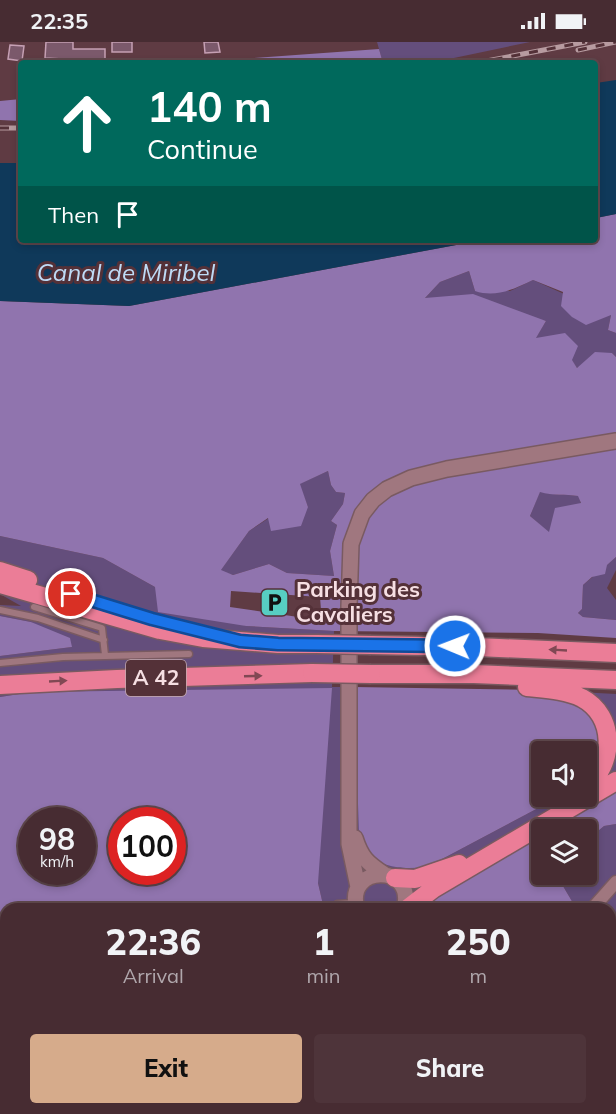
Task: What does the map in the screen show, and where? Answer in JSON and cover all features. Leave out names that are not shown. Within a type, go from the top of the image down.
[{"type":"highway","points":[[0,571],[152,619],[240,641]]},
{"type":"highway","name":"A 42","points":[[0,584],[160,630],[203,638],[317,644],[477,647],[616,653]]},
{"type":"highway","name":"A 42","points":[[0,685],[312,673],[474,674],[616,680]]},
{"type":"highway","points":[[474,674],[496,686],[529,687],[571,693],[596,708],[607,726],[610,742],[605,763],[597,773]]},
{"type":"highway","points":[[414,903],[433,889],[616,781]]},
{"type":"highway","points":[[390,876],[415,879],[462,863],[556,807]]},
{"type":"street","points":[[356,903],[358,887],[349,844],[351,544],[362,514],[373,500],[387,489],[411,478],[447,469],[616,441]]},
{"type":"street","points":[[349,820],[360,854],[371,865],[403,886],[406,903]]},
{"type":"street","points":[[358,887],[369,876],[390,876]]},
{"type":"street","points":[[597,903],[616,882]]},
{"type":"lane","points":[[34,607],[102,628],[105,655]]},
{"type":"lane","points":[[0,610],[38,618],[104,640]]},
{"type":"lane","points":[[0,663],[105,655],[189,654]]},
{"type":"shaded area","points":[[377,42],[530,42],[444,60],[382,60]]},
{"type":"shaded area","points":[[379,49],[382,60],[228,60]]},
{"type":"shaded area","points":[[18,99],[18,121],[0,120],[0,101]]},
{"type":"shaded area","points":[[616,214],[616,333],[608,330],[611,315],[586,325],[572,317],[561,306],[563,292],[533,280],[490,294],[475,291],[469,271],[440,282],[425,298],[473,294],[546,321],[536,338],[565,333],[578,346],[572,360],[577,368],[595,352],[612,353],[616,357],[616,557],[607,565],[605,574],[592,577],[583,585],[582,609],[578,613],[583,617],[616,620],[616,638],[538,633],[334,631],[246,626],[158,612],[155,587],[103,558],[0,536],[0,301],[129,306],[467,243],[598,243],[598,218]],"holes":[[[328,471],[331,485],[336,492],[345,493],[343,504],[331,521],[337,525],[330,551],[334,576],[287,573],[269,564],[233,575],[221,570],[249,531],[268,518],[271,531],[301,526],[308,507],[300,484]],[[540,492],[578,496],[581,503],[555,508],[549,532],[530,516]],[[231,591],[320,597],[321,610],[317,615],[305,618],[230,607]]]},
{"type":"shaded area","points":[[469,271],[475,291],[510,291],[533,280],[611,315],[608,330],[616,333],[616,357],[612,353],[577,368],[572,361],[535,339],[546,321],[425,298],[440,282]]},
{"type":"shaded area","points":[[328,471],[331,485],[336,492],[345,493],[343,504],[331,521],[337,525],[330,551],[334,576],[287,573],[269,564],[233,575],[220,571],[249,531],[269,518],[308,507],[299,484]]},
{"type":"shaded area","points":[[540,491],[579,496],[581,504],[549,533],[530,516]]},
{"type":"shaded area","points":[[0,536],[103,558],[155,587],[246,626],[334,631],[332,687],[354,687],[427,867],[540,807],[587,807],[566,819],[531,819],[531,840],[430,903],[323,903],[318,883],[32,692],[0,697],[0,656],[72,647],[31,622],[0,616],[0,605],[21,606],[0,594]]},
{"type":"shaded area","points":[[616,557],[616,570],[607,588],[616,600],[616,620],[583,617],[578,613],[582,609],[583,585]]},
{"type":"shaded area","points":[[0,616],[31,622],[70,638],[72,647],[0,656]]},
{"type":"shaded area","points":[[354,687],[541,690],[582,707],[600,730],[600,750],[597,757],[597,741],[531,741],[531,807],[540,807],[427,867],[403,868],[380,862],[365,847],[359,833]]},
{"type":"shaded area","points":[[332,688],[318,883],[323,903],[0,903],[0,697],[32,692]]},
{"type":"shaded area","points":[[541,690],[616,694],[616,791],[597,802],[597,757],[600,750],[597,747],[597,741],[591,741]]},
{"type":"shaded area","points":[[616,791],[616,824],[604,826],[597,832],[597,819],[567,819],[588,807],[597,807],[597,802]]},
{"type":"shaded area","points":[[616,824],[616,903],[573,903],[562,885],[597,885],[597,832],[604,826]]},
{"type":"shaded area","points":[[531,839],[531,885],[562,885],[573,903],[427,903],[445,888]]},
{"type":"water","points":[[616,80],[616,214],[598,218],[598,83]]},
{"type":"water","name":"Canal de Miribel","points":[[0,163],[18,163],[18,243],[467,243],[129,306],[0,301]]},
{"type":"building","points":[[46,42],[73,42],[73,49],[105,49],[105,60],[45,58]]},
{"type":"building","points":[[112,42],[132,42],[132,52],[112,52]]},
{"type":"building","points":[[204,42],[218,42],[220,52],[205,53]]},
{"type":"building","points":[[10,45],[24,46],[22,60],[8,59]]},
{"type":"railway","points":[[492,60],[585,42]]},
{"type":"railway","points":[[578,50],[616,42]]},
{"type":"railway","points":[[0,128],[18,128]]},
{"type":"place","name":"Parking des Cavaliers","points":[[275,602]]},
{"type":"route","points":[[71,594],[152,619],[240,641],[278,644],[455,646]]}]
